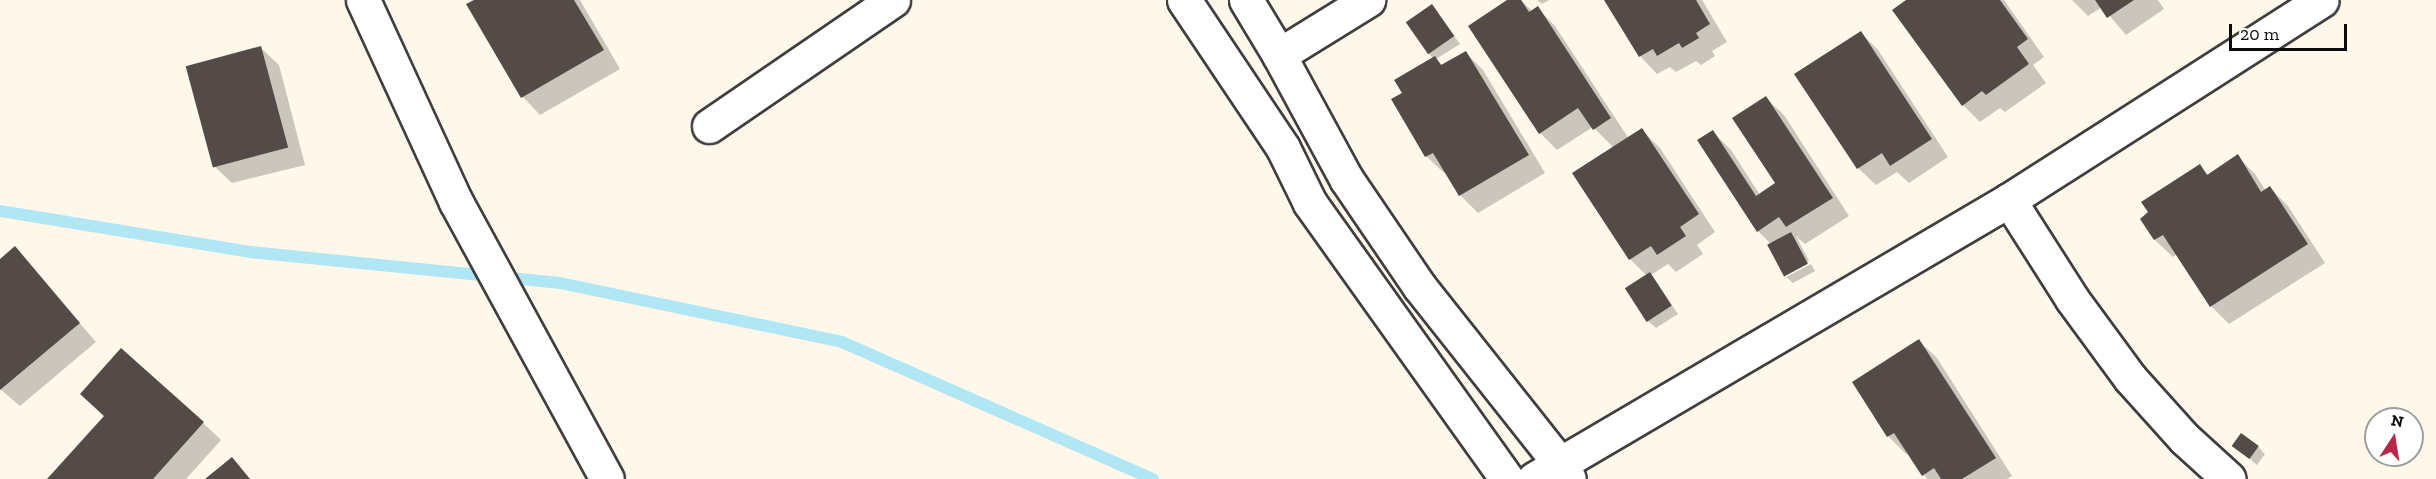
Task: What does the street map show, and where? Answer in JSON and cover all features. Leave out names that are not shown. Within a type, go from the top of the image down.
[{"type":"street","points":[[363,0],[456,202],[608,479]]},
{"type":"street","points":[[709,126],[892,0]]},
{"type":"street","points":[[1184,0],[1283,148],[1310,203],[1507,479]]},
{"type":"street","points":[[1246,0],[1280,55],[1347,180],[1412,276],[1554,474],[2008,200],[2322,0]]},
{"type":"street","points":[[1280,55],[1368,0]]},
{"type":"street","points":[[2008,200],[2072,299],[2130,378],[2185,439],[2229,479]]},
{"type":"building","points":[[474,0],[574,0],[604,50],[521,98],[466,4]]},
{"type":"building","points":[[1507,0],[1521,0],[1529,12],[1538,6],[1611,118],[1593,130],[1578,108],[1539,134],[1468,26]]},
{"type":"building","points":[[1604,0],[1696,0],[1710,24],[1696,33],[1699,38],[1682,48],[1679,43],[1657,56],[1653,49],[1639,57]]},
{"type":"building","points":[[1906,0],[2000,0],[2028,39],[2017,47],[2029,64],[1986,95],[1982,91],[1962,106],[1892,10]]},
{"type":"building","points":[[2095,0],[2134,0],[2107,18]]},
{"type":"building","points":[[1432,4],[1454,36],[1428,54],[1406,22]]},
{"type":"building","points":[[1861,31],[1932,139],[1890,166],[1882,153],[1857,169],[1794,74]]},
{"type":"building","points":[[261,46],[288,147],[213,168],[186,66]]},
{"type":"building","points":[[1466,51],[1529,155],[1459,196],[1433,153],[1425,157],[1391,99],[1402,93],[1394,80],[1435,56],[1441,65]]},
{"type":"building","points":[[1766,96],[1833,198],[1786,227],[1779,217],[1757,232],[1697,140],[1713,130],[1756,196],[1775,183],[1732,118]]},
{"type":"building","points":[[1642,128],[1699,214],[1680,227],[1686,236],[1657,255],[1651,246],[1629,260],[1572,173]]},
{"type":"building","points":[[2238,154],[2261,192],[2270,186],[2308,244],[2210,307],[2163,235],[2154,240],[2140,219],[2148,212],[2141,202],[2200,164],[2207,175]]},
{"type":"building","points":[[1791,232],[1808,264],[1784,276],[1767,245]]},
{"type":"building","points":[[15,246],[80,323],[0,390],[0,259]]},
{"type":"building","points":[[1650,272],[1672,306],[1647,322],[1625,288]]},
{"type":"building","points":[[1919,339],[1996,458],[1962,479],[1941,479],[1934,468],[1922,476],[1894,433],[1887,437],[1852,382]]},
{"type":"building","points":[[121,348],[204,422],[153,479],[47,479],[104,416],[80,394]]},
{"type":"building","points":[[2241,433],[2259,446],[2249,459],[2232,446]]},
{"type":"building","points":[[232,457],[250,479],[205,479]]},
{"type":"waterway","points":[[0,211],[250,252],[560,283],[842,342],[1153,479]]}]
